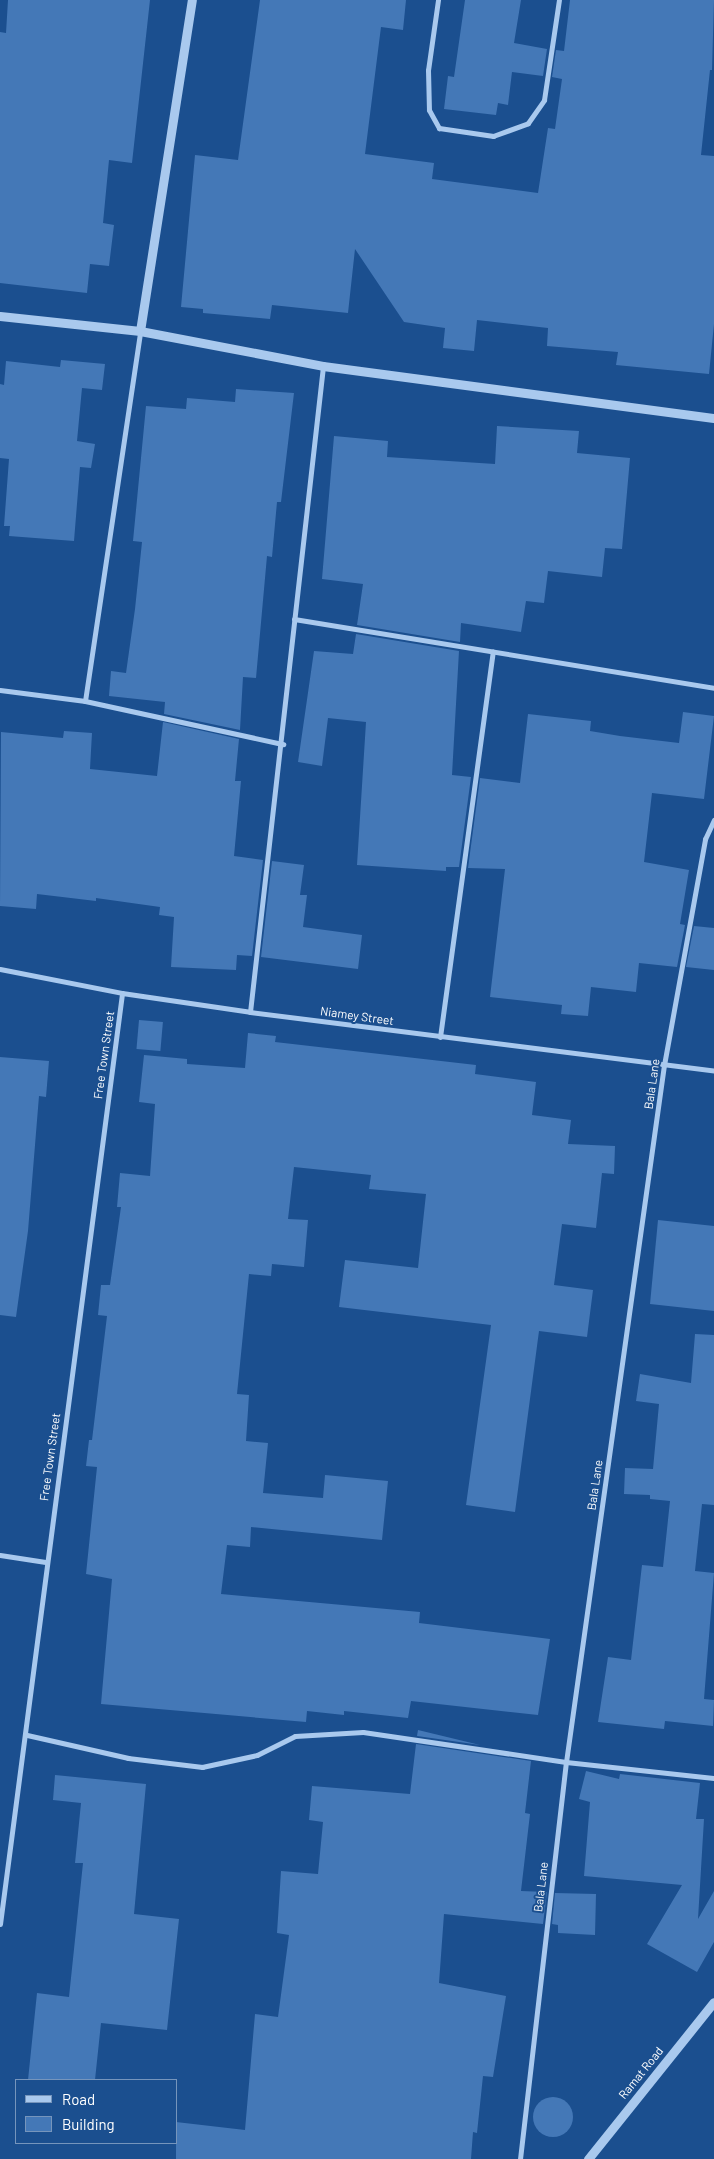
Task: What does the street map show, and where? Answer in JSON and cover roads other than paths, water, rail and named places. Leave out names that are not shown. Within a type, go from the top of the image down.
[{"type":"street","points":[[85,701],[192,0]]},
{"type":"street","points":[[438,0],[428,70],[429,110],[439,128],[493,136],[528,124],[544,100],[559,0]]},
{"type":"street","points":[[0,316],[140,332],[323,366],[714,418]]},
{"type":"street","points":[[250,1012],[283,744],[294,619],[323,366]]},
{"type":"street","points":[[294,619],[714,688]]},
{"type":"street","points":[[440,1038],[493,652]]},
{"type":"street","points":[[0,690],[85,701],[283,744]]},
{"type":"street","name":"Bala Lane","points":[[520,2159],[566,1762],[664,1065],[705,839],[714,820]]},
{"type":"street","name":"Niamey Street","points":[[0,970],[122,993],[250,1012],[440,1038],[714,1071]]},
{"type":"street","name":"Free Town Street","points":[[0,1924],[27,1735],[45,1562],[122,993]]},
{"type":"street","points":[[0,1555],[45,1562]]},
{"type":"street","points":[[27,1735],[128,1758],[202,1767],[257,1755],[295,1736],[363,1732],[566,1762],[714,1778]]},
{"type":"street","name":"Ramat Road","points":[[588,2159],[714,2002]]}]
